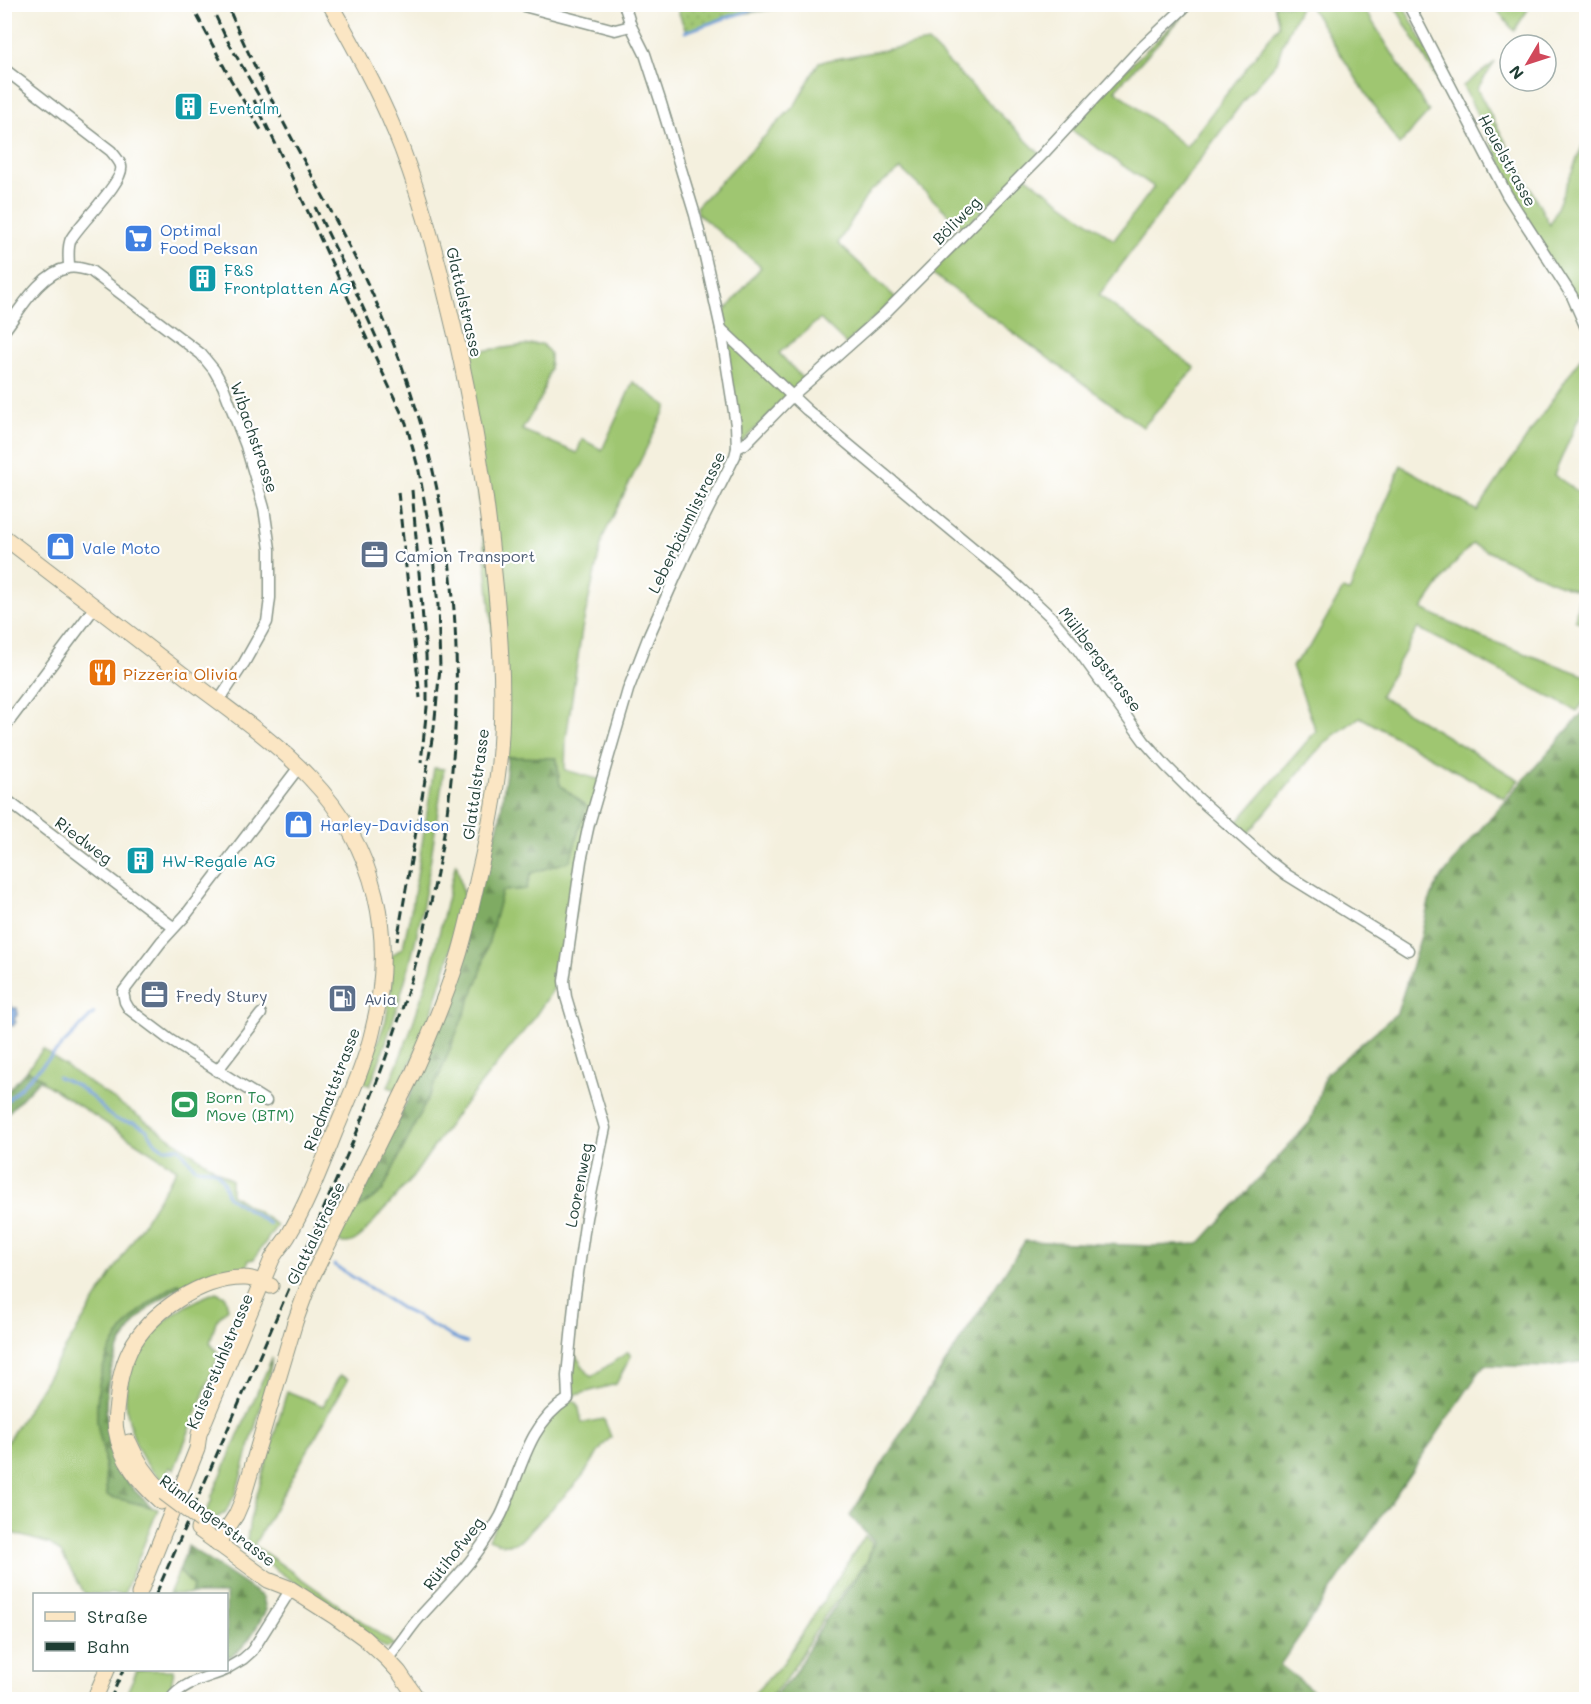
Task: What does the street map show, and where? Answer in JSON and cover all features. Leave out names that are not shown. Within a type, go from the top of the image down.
[{"type":"street","name":"Glattalstrasse","points":[[220,1540],[242,1501],[295,1322],[310,1281],[414,1073],[446,995],[458,958],[481,866],[492,814],[499,762],[503,692],[500,620],[488,512],[475,429],[450,309],[440,266],[401,147],[372,82],[330,4]]},
{"type":"street","points":[[516,4],[615,30],[631,26]]},
{"type":"street","name":"Leberbäumlistrasse","points":[[564,981],[581,861],[589,824],[628,690],[681,564],[737,448],[736,425],[721,329],[694,215],[645,54],[631,26],[624,4]]},
{"type":"street","name":"Böliweg","points":[[737,448],[745,444],[792,396],[882,316],[1043,154],[1137,52],[1188,4]]},
{"type":"street","name":"Heuelstrasse","points":[[1408,4],[1507,195],[1572,296],[1587,328]]},
{"type":"street","points":[[4,69],[111,151],[121,166],[121,172],[115,184],[71,240],[69,267],[54,272],[43,281],[4,331]]},
{"type":"street","name":"Wibachstrasse","points":[[69,267],[92,271],[201,354],[223,386],[246,446],[264,508],[270,549],[270,598],[267,622],[244,663],[218,702]]},
{"type":"street","name":"Mülibergstrasse","points":[[721,329],[807,410],[1009,578],[1051,617],[1073,643],[1144,741],[1199,798],[1287,875],[1408,950]]},
{"type":"street","name":"Riedmattstrasse","points":[[4,537],[299,767],[327,798],[345,824],[364,862],[379,909],[382,939],[383,972],[373,1030],[359,1073],[319,1171],[287,1239],[286,1253],[266,1284]]},
{"type":"street","points":[[4,728],[95,607]]},
{"type":"street","points":[[266,1101],[170,1040],[129,1009],[123,992],[173,927],[185,916],[299,767]]},
{"type":"street","name":"Riedweg","points":[[4,798],[173,927]]},
{"type":"street","name":"Loorenweg","points":[[564,981],[605,1128],[586,1218],[575,1295],[567,1376],[568,1399]]},
{"type":"street","points":[[217,1071],[261,1014]]},
{"type":"street","name":"Rümlangerstrasse","points":[[266,1284],[243,1278],[213,1284],[176,1301],[151,1320],[140,1332],[120,1374],[115,1428],[125,1459],[135,1477],[220,1540],[268,1580],[291,1589],[364,1638],[399,1672],[418,1700]]},
{"type":"street","name":"Kaiserstuhlstrasse","points":[[139,1593],[197,1449],[207,1438],[266,1284]]},
{"type":"street","name":"Rütihofweg","points":[[387,1659],[416,1621],[484,1542],[502,1513],[537,1428],[554,1407],[568,1399]]},
{"type":"street","points":[[228,1668],[252,1651],[291,1589]]},
{"type":"street","points":[[94,1700],[107,1671]]},
{"type":"street","points":[[170,1700],[180,1689],[221,1671]]},
{"type":"green space","points":[[676,4],[801,5],[733,15],[686,32]]},
{"type":"green space","points":[[1193,5],[1115,90],[1186,147],[1279,25],[1274,5],[1301,5],[1283,43],[1277,62],[1247,96],[1099,295],[1195,368],[1143,427],[930,272],[1025,176],[1114,240],[1154,187],[1070,129],[1111,84]]},
{"type":"green space","points":[[1309,5],[1362,5],[1429,112],[1399,145]]},
{"type":"green space","points":[[1394,5],[1403,5],[1449,89],[1446,94]]},
{"type":"green space","points":[[1493,5],[1531,5],[1514,31]]},
{"type":"green space","points":[[928,42],[1040,154],[964,229],[901,169],[869,192],[838,243],[896,298],[846,344],[820,319],[779,353],[804,380],[739,445],[721,316],[761,267],[698,214],[696,207],[795,105],[819,62]]},
{"type":"green space","points":[[1495,62],[1477,89],[1550,225],[1586,137],[1586,322],[1514,201],[1518,197],[1463,86]]},
{"type":"green space","points":[[542,344],[550,353],[550,369],[541,398],[522,430],[577,453],[582,439],[602,450],[633,382],[667,406],[603,537],[582,629],[566,739],[565,770],[601,780],[562,976],[532,1021],[455,1116],[413,1177],[362,1235],[347,1243],[340,1242],[336,1241],[348,1216],[382,1192],[440,1074],[480,975],[502,891],[526,889],[531,873],[570,861],[586,806],[560,785],[557,758],[505,757],[465,353]]},
{"type":"green space","points":[[1586,350],[1586,401],[1554,475],[1586,497],[1577,510],[1586,515],[1586,625],[1575,620],[1580,592],[1472,544],[1452,566],[1422,609],[1481,637],[1586,676],[1586,699],[1577,711],[1418,628],[1380,696],[1519,780],[1504,798],[1360,717],[1333,736],[1315,753],[1246,836],[1234,826],[1316,731],[1292,666],[1311,645],[1343,589],[1349,592],[1401,465],[1477,511]]},
{"type":"green space","points":[[1586,709],[1586,1361],[1546,1367],[1484,1365],[1280,1665],[1324,1699],[770,1699],[791,1679],[824,1622],[868,1561],[874,1542],[850,1516],[931,1385],[1025,1241],[1151,1246],[1199,1244],[1310,1122],[1326,1074],[1397,1013],[1429,902],[1438,882],[1470,841]]},
{"type":"green space","points":[[508,757],[556,758],[560,785],[586,806],[570,861],[531,873],[526,889],[502,891],[480,975],[440,1073],[382,1191],[352,1213],[411,1093],[500,819]]},
{"type":"green space","points":[[434,768],[444,769],[422,909],[403,988],[370,1086],[363,1082],[386,1020],[392,982],[389,958],[403,947],[413,901]]},
{"type":"green space","points":[[456,862],[464,897],[448,961],[426,1031],[397,1090],[388,1087],[409,1035],[431,968]]},
{"type":"green space","points":[[43,1049],[231,1180],[231,1194],[277,1225],[254,1259],[249,1260],[246,1269],[214,1274],[182,1286],[179,1283],[160,1295],[129,1322],[108,1355],[98,1395],[97,1418],[103,1450],[107,1496],[158,1509],[124,1593],[84,1593],[61,1553],[50,1544],[5,1531],[4,1447],[177,1169],[27,1070]]},
{"type":"green space","points":[[27,1070],[41,1078],[5,1116],[5,1094]]},
{"type":"green space","points":[[179,1283],[181,1286],[151,1307],[135,1323],[114,1361],[108,1382],[107,1423],[111,1444],[129,1484],[152,1507],[107,1496],[104,1454],[97,1423],[98,1395],[101,1374],[117,1338],[143,1308]]},
{"type":"green space","points":[[216,1292],[225,1296],[228,1308],[216,1321],[210,1343],[219,1354],[174,1470],[169,1467],[165,1484],[139,1452],[129,1421],[126,1402],[132,1363],[138,1349],[151,1332],[186,1306]]},
{"type":"green space","points":[[571,1350],[591,1377],[628,1352],[631,1356],[616,1384],[572,1396]]},
{"type":"green space","points":[[272,1358],[268,1382],[236,1493],[225,1513],[214,1519],[205,1513]]},
{"type":"green space","points":[[340,1375],[348,1379],[254,1545],[395,1645],[386,1648],[246,1548],[250,1519],[287,1391],[323,1406]]},
{"type":"green space","points":[[571,1399],[578,1404],[582,1423],[604,1419],[611,1437],[580,1479],[520,1541],[505,1544],[489,1539],[538,1429]]},
{"type":"green space","points":[[865,1536],[872,1543],[867,1561],[824,1617],[786,1680],[767,1699],[749,1699],[784,1662]]},
{"type":"green space","points":[[188,1546],[263,1597],[266,1610],[240,1650],[228,1657],[228,1593],[191,1593],[193,1586],[179,1571]]},
{"type":"green space","points":[[179,1571],[193,1586],[191,1593],[169,1593]]},
{"type":"green space","points":[[137,1671],[174,1671],[171,1687],[162,1699],[124,1699]]},
{"type":"water","points":[[5,999],[11,1008],[17,1008],[18,1014],[13,1026],[5,1023]]},
{"type":"waterway","points":[[685,32],[773,4]]},
{"type":"waterway","points":[[4,1104],[94,1013]]},
{"type":"waterway","points":[[58,1077],[78,1086],[108,1114],[118,1120],[135,1123],[146,1129],[156,1143],[163,1148],[179,1148],[195,1167],[213,1170],[222,1180],[227,1196],[270,1224]]},
{"type":"waterway","points":[[334,1265],[404,1310],[467,1343]]},
{"type":"railway","points":[[191,4],[231,80],[261,130]]},
{"type":"railway","points":[[210,4],[226,38],[264,105]]},
{"type":"railway","points":[[156,1593],[354,1139],[393,1037],[423,934],[444,831],[455,727],[455,623],[443,519],[418,415],[380,311],[362,272],[282,120],[227,4]]},
{"type":"railway","points":[[254,100],[406,423],[419,471],[431,538],[438,605],[440,668],[434,728],[397,941]]},
{"type":"railway","points":[[315,207],[381,348]]},
{"type":"railway","points":[[412,490],[426,655],[427,707],[421,762]]},
{"type":"railway","points":[[398,492],[420,698]]},
{"type":"railway","points":[[110,1700],[123,1671]]},
{"type":"place","name":"Eventalm","points":[[188,107]]},
{"type":"place","name":"Optimal Food Peksan","points":[[139,238]]},
{"type":"place","name":"F&S Frontplatten AG","points":[[203,278]]},
{"type":"place","name":"Vale Moto","points":[[61,547]]},
{"type":"place","name":"Camion Transport","points":[[374,555]]},
{"type":"place","name":"Pizzeria Olivia","points":[[102,673]]},
{"type":"place","name":"Harley-Davidson","points":[[299,824]]},
{"type":"place","name":"HW-Regale AG","points":[[141,860]]},
{"type":"place","name":"Fredy Stury","points":[[155,995]]},
{"type":"place","name":"Avia","points":[[343,998]]},
{"type":"place","name":"Born To Move (BTM)","points":[[185,1105]]}]
